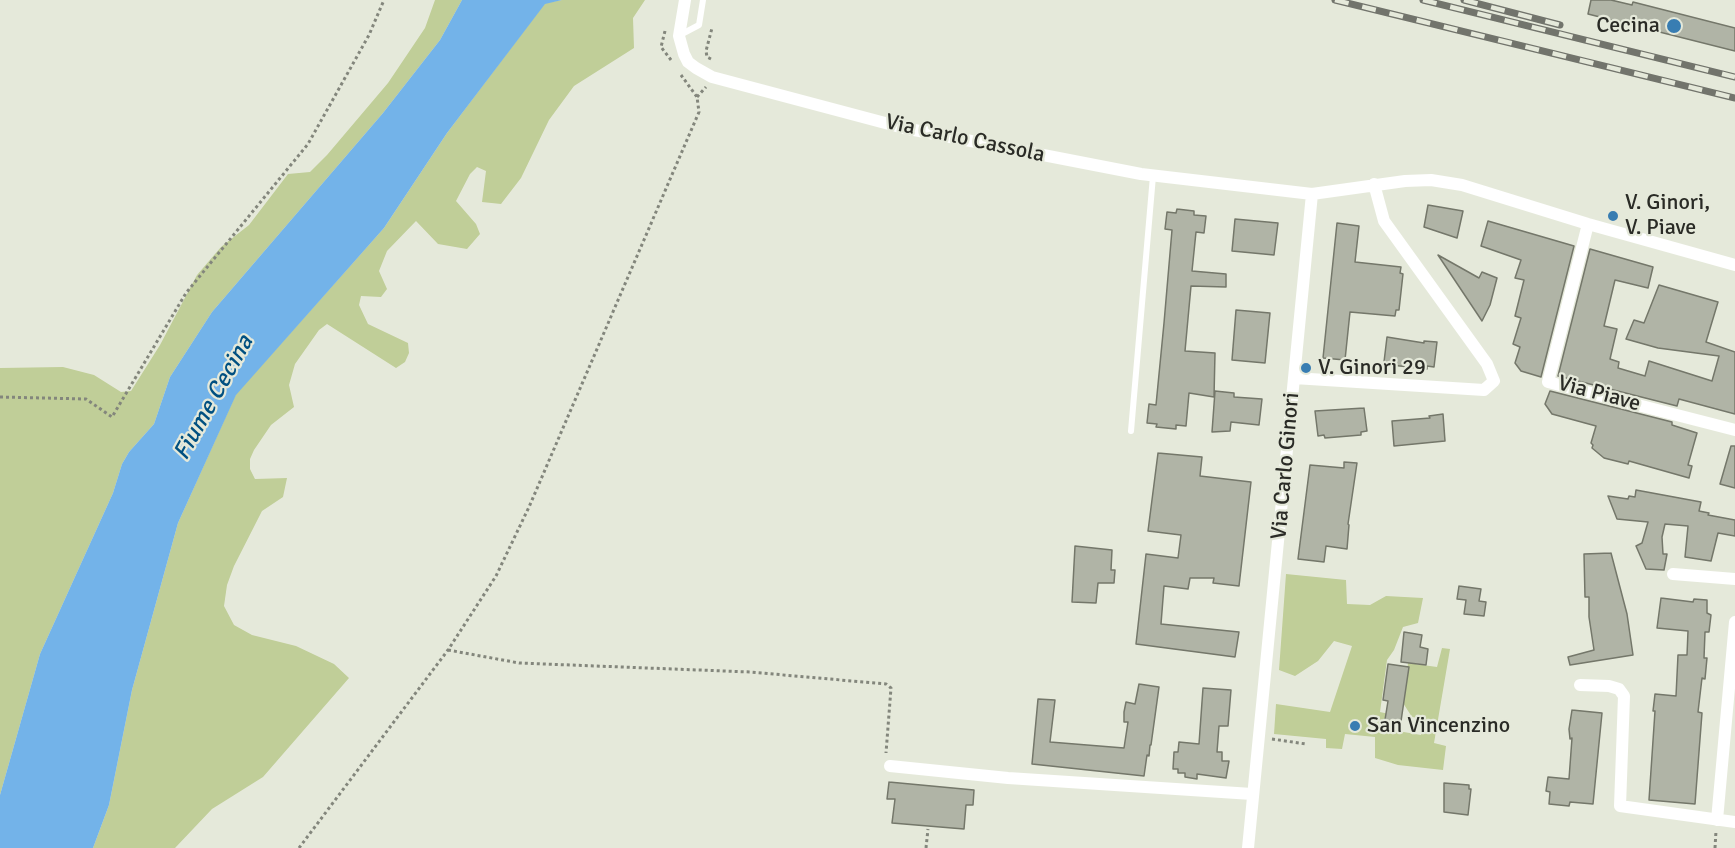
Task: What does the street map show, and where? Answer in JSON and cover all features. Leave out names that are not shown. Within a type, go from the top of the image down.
[{"type":"street","points":[[679,36],[685,0]]},
{"type":"street","name":"Via Carlo Cassola","points":[[679,36],[688,62],[712,77],[903,128],[1153,176],[1312,194]]},
{"type":"street","points":[[1312,194],[1374,184],[1431,180],[1462,185],[1588,225],[1735,265]]},
{"type":"street","points":[[1294,378],[1484,390],[1494,381],[1487,364],[1384,221],[1374,184]]},
{"type":"street","name":"Via Carlo Ginori","points":[[1248,848],[1312,194]]},
{"type":"street","name":"Via Piave","points":[[1588,225],[1548,382],[1735,430]]},
{"type":"street","points":[[1673,574],[1735,579]]},
{"type":"street","points":[[1717,820],[1735,622]]},
{"type":"street","points":[[1580,686],[1608,686],[1619,689],[1624,696],[1620,806],[1735,822]]},
{"type":"street","points":[[890,766],[1008,778],[1252,794]]},
{"type":"lane","points":[[679,36],[699,25],[703,0]]},
{"type":"lane","points":[[1131,432],[1153,176]]},
{"type":"path","points":[[0,397],[86,399],[112,417],[186,293],[308,144],[369,35],[384,0]]},
{"type":"path","points":[[665,28],[661,47],[673,64]]},
{"type":"path","points":[[299,848],[448,650],[496,576],[529,507],[699,112],[697,97],[679,72]]},
{"type":"path","points":[[448,650],[519,663],[750,672],[886,684],[891,688],[886,761],[890,766]]},
{"type":"path","points":[[1258,736],[1306,744]]},
{"type":"path","points":[[926,848],[927,829]]},
{"type":"green space","points":[[435,0],[462,0],[440,40],[383,113],[212,312],[170,377],[154,424],[129,452],[122,464],[113,493],[40,654],[0,795],[0,368],[63,367],[94,375],[121,392],[131,391],[160,345],[197,275],[221,247],[249,225],[288,174],[310,172],[327,155],[388,83],[425,28]]},
{"type":"green space","points":[[562,0],[645,0],[633,18],[634,48],[574,86],[549,120],[521,178],[501,204],[482,202],[486,171],[477,167],[470,174],[456,201],[476,224],[480,234],[467,249],[438,244],[416,221],[387,251],[379,271],[387,289],[381,297],[361,296],[359,305],[368,324],[408,343],[409,353],[405,362],[396,368],[327,324],[319,330],[295,364],[289,385],[294,407],[271,425],[250,459],[250,469],[255,479],[287,478],[283,497],[262,511],[234,566],[227,585],[224,606],[234,625],[252,635],[296,646],[334,664],[349,678],[263,777],[212,809],[175,848],[93,848],[109,805],[132,690],[178,523],[236,394],[384,228],[447,133],[545,3]]},
{"type":"green space","points":[[1286,574],[1346,580],[1347,604],[1370,605],[1386,596],[1423,598],[1418,623],[1403,627],[1394,650],[1387,660],[1380,712],[1398,716],[1398,731],[1421,735],[1425,719],[1412,717],[1403,703],[1408,663],[1437,667],[1442,648],[1450,649],[1434,743],[1446,746],[1443,770],[1398,765],[1375,758],[1375,737],[1345,734],[1342,749],[1326,748],[1326,739],[1274,734],[1276,704],[1330,712],[1352,646],[1334,641],[1318,661],[1295,676],[1279,670]]},
{"type":"water","name":"Fiume Cecina","points":[[462,0],[562,0],[545,4],[447,133],[384,228],[236,395],[178,523],[132,690],[109,805],[93,848],[0,848],[0,795],[40,654],[113,493],[122,464],[129,452],[154,424],[170,377],[212,312],[383,113],[440,40]]},
{"type":"building","name":"Cecina","points":[[1591,0],[1611,0],[1632,5],[1633,2],[1735,28],[1735,51],[1588,14]]},
{"type":"building","points":[[1428,205],[1463,211],[1457,238],[1424,227]]},
{"type":"building","points":[[1177,209],[1194,211],[1194,215],[1206,216],[1204,233],[1196,232],[1192,271],[1226,274],[1226,287],[1191,286],[1185,351],[1215,353],[1214,397],[1189,393],[1186,426],[1176,425],[1176,429],[1156,427],[1157,424],[1147,423],[1149,404],[1156,405],[1164,323],[1172,230],[1165,229],[1167,212],[1176,213]]},
{"type":"building","points":[[1235,219],[1278,223],[1274,255],[1232,251]]},
{"type":"building","points":[[1488,221],[1574,246],[1541,377],[1521,371],[1515,363],[1520,347],[1513,344],[1521,318],[1515,316],[1524,280],[1515,278],[1521,260],[1481,246]]},
{"type":"building","points":[[1337,223],[1359,226],[1355,262],[1401,267],[1400,273],[1403,274],[1399,310],[1396,310],[1395,316],[1350,312],[1345,360],[1323,358]]},
{"type":"building","points":[[1590,249],[1653,267],[1648,288],[1615,280],[1604,326],[1617,329],[1610,359],[1619,362],[1618,368],[1645,376],[1649,361],[1712,381],[1719,356],[1658,348],[1626,339],[1634,320],[1644,323],[1659,285],[1718,302],[1706,342],[1735,352],[1735,414],[1679,399],[1677,406],[1558,376]]},
{"type":"building","points":[[1438,255],[1479,278],[1482,272],[1497,278],[1490,305],[1482,321]]},
{"type":"building","points":[[1236,310],[1270,313],[1265,363],[1232,360]]},
{"type":"building","points":[[1387,337],[1424,343],[1424,341],[1437,342],[1434,367],[1427,366],[1427,369],[1391,365],[1391,363],[1384,362]]},
{"type":"building","points":[[1215,391],[1234,393],[1234,397],[1262,399],[1259,425],[1231,422],[1230,431],[1212,432]]},
{"type":"building","points":[[1550,391],[1672,422],[1672,425],[1697,433],[1688,465],[1692,466],[1689,478],[1629,461],[1628,464],[1604,458],[1592,448],[1591,443],[1596,426],[1552,414],[1545,404]]},
{"type":"building","points":[[1364,408],[1367,431],[1361,432],[1361,435],[1325,438],[1324,435],[1318,436],[1315,411]]},
{"type":"building","points":[[1443,414],[1445,441],[1394,446],[1392,421],[1430,418],[1429,416]]},
{"type":"building","points":[[1731,446],[1735,446],[1735,488],[1720,484]]},
{"type":"building","points":[[1158,453],[1202,457],[1200,476],[1251,482],[1239,586],[1213,583],[1214,578],[1190,578],[1188,589],[1164,586],[1161,624],[1239,632],[1235,657],[1136,644],[1146,554],[1178,558],[1181,535],[1148,531]]},
{"type":"building","points":[[1344,462],[1357,463],[1348,524],[1347,549],[1326,546],[1324,562],[1298,559],[1310,465],[1344,468]]},
{"type":"building","points":[[1636,490],[1701,502],[1699,511],[1735,520],[1735,536],[1718,533],[1711,561],[1685,557],[1688,526],[1665,524],[1662,537],[1663,554],[1667,554],[1664,570],[1646,569],[1636,546],[1642,543],[1648,522],[1617,519],[1608,496],[1628,499],[1629,496],[1635,497]]},
{"type":"building","points":[[1075,546],[1112,550],[1111,570],[1115,570],[1114,583],[1098,583],[1096,603],[1072,602]]},
{"type":"building","points":[[1611,553],[1627,614],[1633,655],[1570,665],[1568,657],[1594,650],[1589,617],[1589,597],[1585,597],[1584,554]]},
{"type":"building","points":[[1459,586],[1481,589],[1479,601],[1486,602],[1484,616],[1464,614],[1466,600],[1457,599]]},
{"type":"building","points":[[1661,598],[1693,602],[1694,599],[1707,600],[1707,613],[1711,615],[1709,632],[1705,632],[1704,658],[1707,658],[1698,712],[1702,713],[1695,804],[1649,800],[1655,694],[1676,696],[1678,655],[1687,655],[1688,631],[1657,628]]},
{"type":"building","points":[[1404,632],[1422,635],[1420,647],[1428,649],[1426,665],[1401,662]]},
{"type":"building","points":[[1388,664],[1409,667],[1400,728],[1384,726],[1388,701],[1383,700]]},
{"type":"building","points":[[1139,684],[1159,687],[1144,776],[1032,764],[1038,699],[1055,700],[1050,742],[1124,748],[1128,722],[1124,722],[1126,702],[1135,704]]},
{"type":"building","points":[[1203,688],[1231,690],[1228,726],[1219,726],[1217,752],[1222,752],[1222,761],[1229,761],[1226,778],[1197,774],[1197,779],[1185,777],[1185,773],[1178,773],[1178,769],[1173,769],[1174,752],[1178,752],[1179,742],[1199,744]]},
{"type":"building","points":[[1572,710],[1602,713],[1593,804],[1570,802],[1569,806],[1549,804],[1550,792],[1546,791],[1548,777],[1569,779],[1572,738],[1570,739],[1569,729]]},
{"type":"building","points":[[889,782],[974,790],[973,805],[966,805],[964,829],[892,823],[895,799],[887,799]]},
{"type":"building","points":[[1444,783],[1469,785],[1471,789],[1468,815],[1444,812]]},
{"type":"railway","points":[[1335,0],[1735,98]]},
{"type":"railway","points":[[1423,0],[1735,77]]},
{"type":"railway","points":[[1464,0],[1560,25]]},
{"type":"place","name":"Cecina","points":[[1674,26]]},
{"type":"place","name":"V. Ginori, V. Piave","points":[[1613,216]]},
{"type":"place","name":"V. Ginori 29","points":[[1306,368]]},
{"type":"place","name":"San Vincenzino","points":[[1355,726]]}]
